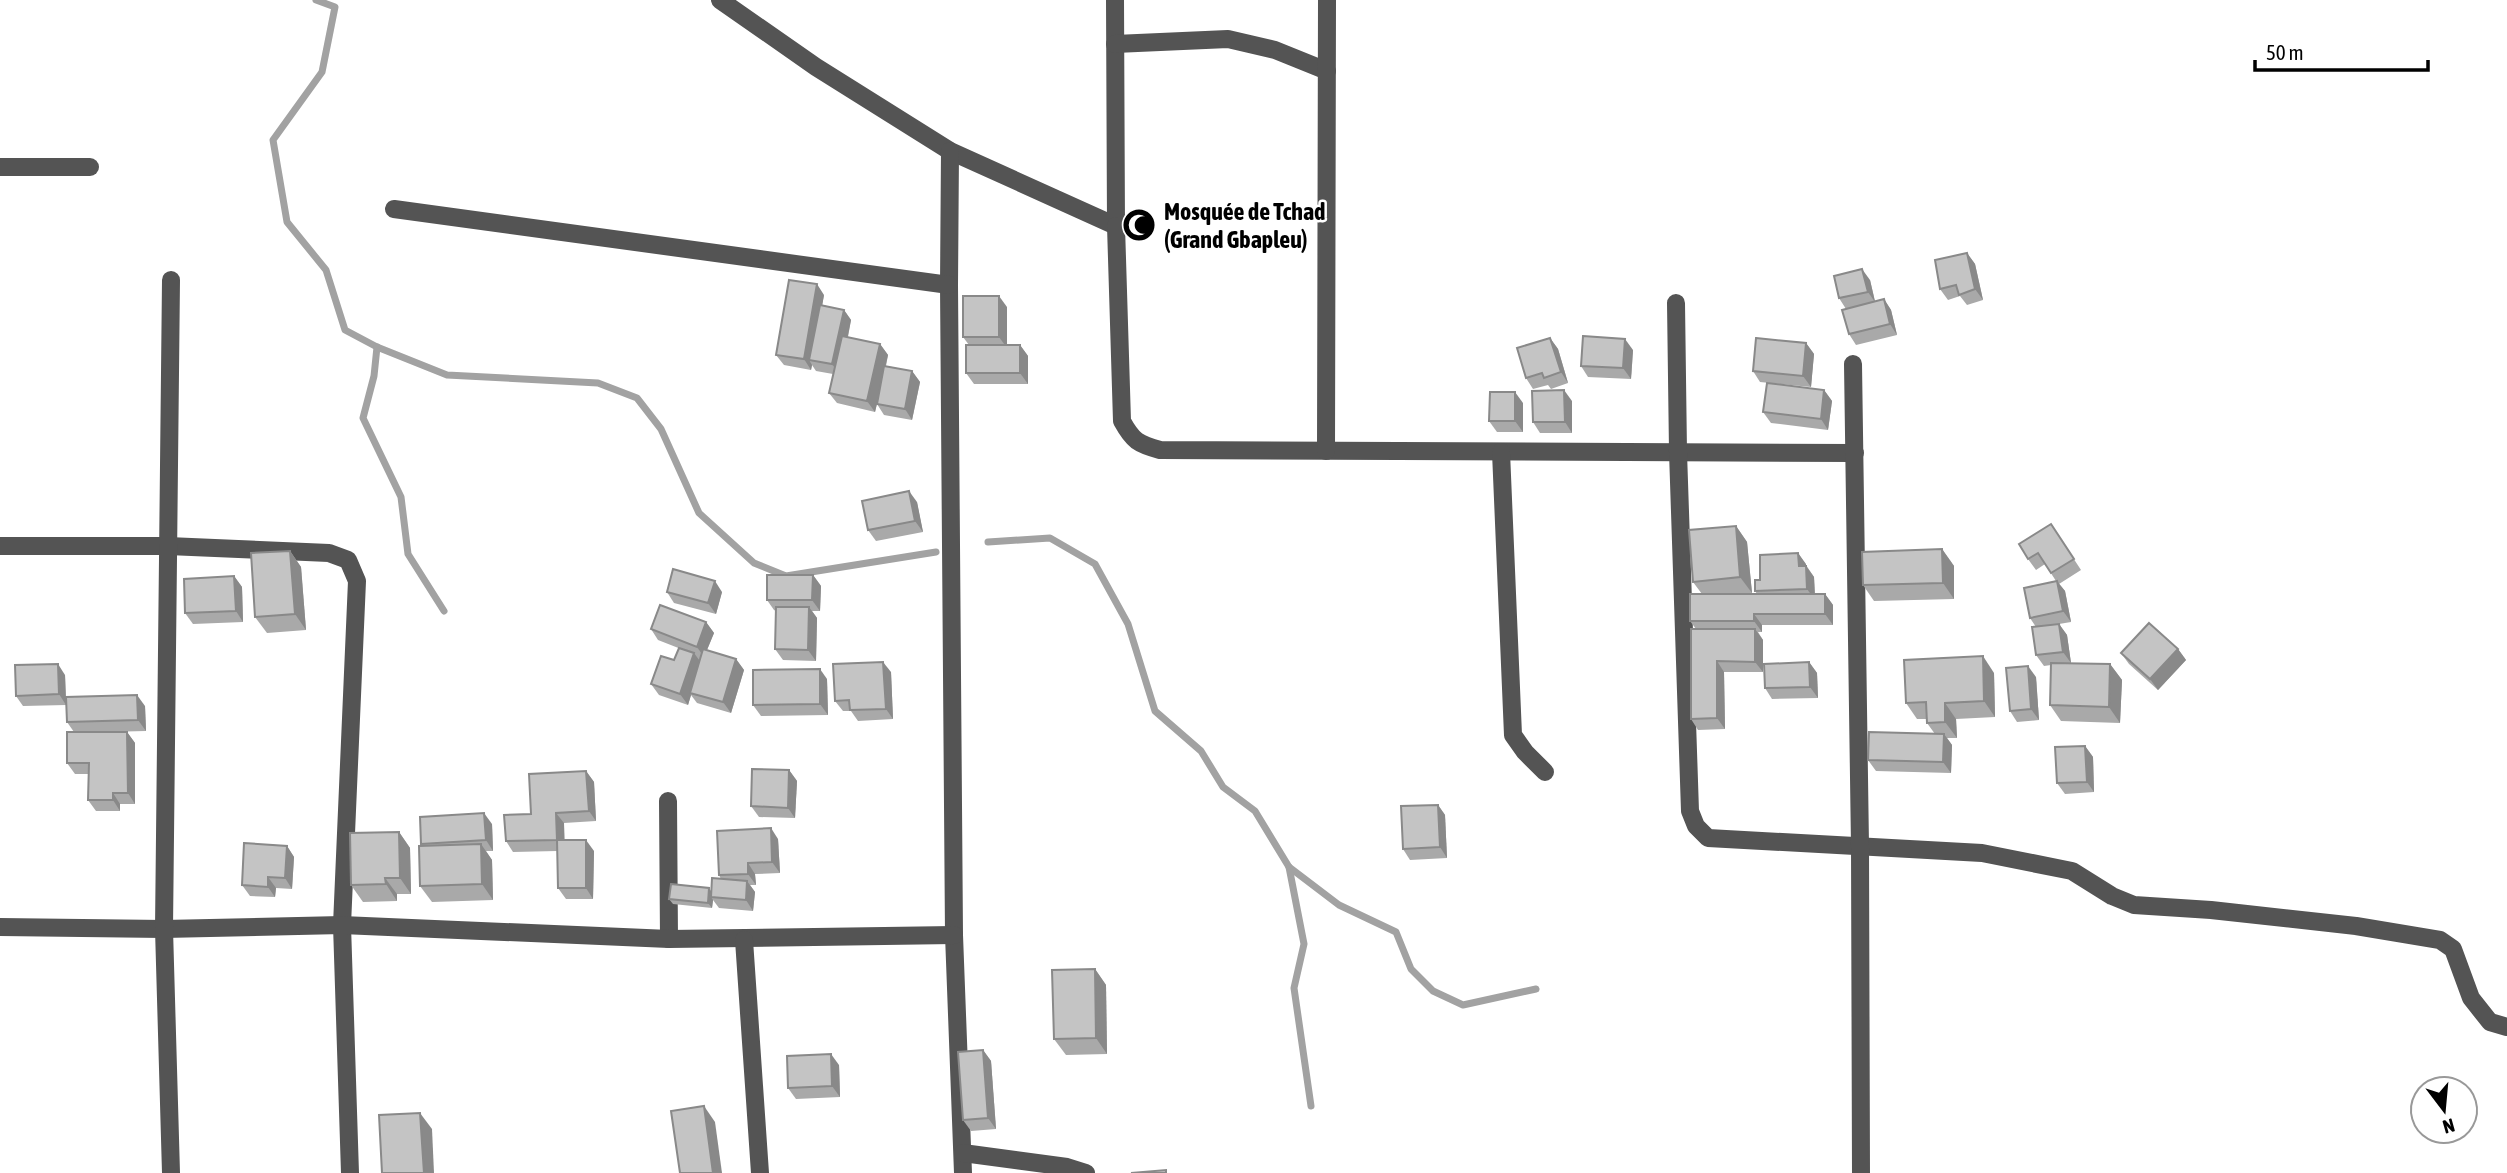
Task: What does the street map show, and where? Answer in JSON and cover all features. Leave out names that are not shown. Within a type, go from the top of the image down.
[{"type":"street","points":[[720,0],[816,67],[950,151],[1116,226]]},
{"type":"street","points":[[1115,0],[1116,226],[1122,421],[1131,438],[1160,450],[1855,453]]},
{"type":"street","points":[[1326,451],[1327,0]]},
{"type":"street","points":[[1115,44],[1228,39],[1275,50],[1327,71]]},
{"type":"street","points":[[950,151],[954,935],[963,1173]]},
{"type":"street","points":[[0,167],[90,167]]},
{"type":"street","points":[[394,209],[949,285]]},
{"type":"street","points":[[171,280],[164,929],[171,1173]]},
{"type":"street","points":[[1676,303],[1678,452],[1690,811],[1696,826],[1708,838],[1982,853],[2071,871],[2112,896],[2134,905],[2211,910],[2356,926],[2440,940],[2453,949],[2471,998],[2490,1021],[2507,1027]]},
{"type":"street","points":[[1853,364],[1860,846],[1861,1173]]},
{"type":"street","points":[[1501,452],[1513,735],[1545,772]]},
{"type":"street","points":[[0,546],[168,546],[329,553],[348,560],[357,581],[342,925],[350,1173]]},
{"type":"street","points":[[668,801],[669,939]]},
{"type":"street","points":[[0,927],[164,929],[342,925],[744,940],[954,935]]},
{"type":"street","points":[[744,940],[760,1173]]},
{"type":"street","points":[[963,1153],[1067,1167],[1086,1173]]},
{"type":"building","points":[[1967,253],[1975,289],[1959,295],[1956,285],[1940,289],[1935,260]]},
{"type":"building","points":[[1862,269],[1868,292],[1839,298],[1834,276]]},
{"type":"building","points":[[789,280],[817,284],[804,359],[776,355]]},
{"type":"building","points":[[963,296],[999,296],[999,337],[963,337]]},
{"type":"building","points":[[1884,299],[1890,324],[1849,334],[1842,310]]},
{"type":"building","points":[[820,305],[844,310],[832,364],[809,360]]},
{"type":"building","points":[[842,336],[880,344],[867,401],[829,393]]},
{"type":"building","points":[[1583,336],[1625,339],[1623,368],[1581,366]]},
{"type":"building","points":[[1550,338],[1561,372],[1544,378],[1542,373],[1526,378],[1517,348]]},
{"type":"building","points":[[1756,338],[1806,343],[1803,376],[1753,371]]},
{"type":"building","points":[[966,345],[1020,345],[1020,373],[966,373]]},
{"type":"building","points":[[884,366],[912,371],[905,409],[877,404]]},
{"type":"building","points":[[1767,383],[1824,390],[1821,419],[1763,412]]},
{"type":"building","points":[[1564,390],[1565,422],[1533,422],[1532,391]]},
{"type":"building","points":[[1490,392],[1515,392],[1515,421],[1489,421]]},
{"type":"building","points":[[909,491],[915,521],[868,530],[862,501]]},
{"type":"building","points":[[2051,524],[2074,559],[2051,573],[2038,553],[2028,559],[2019,544]]},
{"type":"building","points":[[1736,526],[1740,577],[1693,582],[1689,530]]},
{"type":"building","points":[[1942,549],[1943,583],[1863,585],[1862,552]]},
{"type":"building","points":[[290,551],[295,614],[255,617],[251,553]]},
{"type":"building","points":[[1798,553],[1799,566],[1806,566],[1807,589],[1755,591],[1755,580],[1760,580],[1760,555]]},
{"type":"building","points":[[673,569],[715,581],[708,603],[667,592]]},
{"type":"building","points":[[767,575],[813,575],[812,600],[767,600]]},
{"type":"building","points":[[234,576],[236,611],[185,613],[184,579]]},
{"type":"building","points":[[2057,581],[2063,611],[2030,618],[2024,588]]},
{"type":"building","points":[[1690,594],[1825,594],[1825,614],[1754,614],[1754,621],[1690,621]]},
{"type":"building","points":[[660,605],[706,622],[697,647],[651,629]]},
{"type":"building","points":[[776,607],[809,607],[808,650],[775,649]]},
{"type":"building","points":[[2149,623],[2178,649],[2150,679],[2121,653]]},
{"type":"building","points":[[2059,624],[2063,652],[2036,655],[2032,627]]},
{"type":"building","points":[[1691,629],[1755,629],[1755,662],[1717,661],[1717,718],[1691,719]]},
{"type":"building","points":[[679,648],[694,653],[680,694],[651,684],[661,656],[674,660]]},
{"type":"building","points":[[703,649],[736,659],[723,702],[690,693]]},
{"type":"building","points":[[1983,656],[1984,701],[1945,703],[1945,722],[1927,723],[1926,702],[1906,703],[1904,660]]},
{"type":"building","points":[[883,662],[886,709],[850,710],[849,700],[835,701],[833,664]]},
{"type":"building","points":[[1809,662],[1810,687],[1765,688],[1764,664]]},
{"type":"building","points":[[2051,663],[2110,664],[2109,707],[2050,705]]},
{"type":"building","points":[[58,664],[59,694],[16,696],[15,665]]},
{"type":"building","points":[[2028,666],[2031,709],[2010,711],[2006,668]]},
{"type":"building","points":[[820,669],[820,704],[753,705],[753,670]]},
{"type":"building","points":[[137,695],[138,720],[67,722],[66,697]]},
{"type":"building","points":[[67,732],[127,732],[128,793],[113,793],[113,800],[88,800],[89,763],[67,763]]},
{"type":"building","points":[[1869,732],[1944,734],[1943,762],[1868,760]]},
{"type":"building","points":[[2085,746],[2087,782],[2057,783],[2055,747]]},
{"type":"building","points":[[752,769],[789,770],[788,808],[751,806]]},
{"type":"building","points":[[586,771],[589,811],[556,813],[557,840],[506,841],[504,815],[531,814],[529,774]]},
{"type":"building","points":[[1438,805],[1440,847],[1403,849],[1401,806]]},
{"type":"building","points":[[484,813],[486,840],[421,844],[420,817]]},
{"type":"building","points":[[771,828],[772,862],[748,863],[748,874],[719,875],[717,831]]},
{"type":"building","points":[[399,832],[400,878],[385,878],[386,884],[351,885],[350,833]]},
{"type":"building","points":[[557,840],[586,840],[586,888],[558,888]]},
{"type":"building","points":[[244,843],[287,846],[285,878],[268,877],[268,887],[242,885]]},
{"type":"building","points":[[481,844],[482,884],[420,886],[419,846]]},
{"type":"building","points":[[712,878],[747,881],[746,900],[711,897]]},
{"type":"building","points":[[671,884],[709,888],[708,903],[669,899]]},
{"type":"building","points":[[1095,969],[1096,1038],[1054,1039],[1052,970]]},
{"type":"building","points":[[983,1050],[988,1118],[963,1120],[958,1052]]},
{"type":"building","points":[[831,1054],[832,1086],[788,1088],[787,1056]]},
{"type":"building","points":[[704,1106],[713,1173],[680,1173],[671,1111]]},
{"type":"building","points":[[420,1113],[424,1173],[382,1173],[379,1115]]},
{"type":"building","points":[[1166,1170],[1166,1173],[1131,1173]]},
{"type":"waterway","points":[[316,0],[335,7],[322,72],[273,140],[287,222],[326,270],[345,330],[377,347],[447,375],[598,383],[637,398],[661,429],[699,513],[754,563],[786,576],[936,552]]},
{"type":"waterway","points":[[377,347],[374,376],[363,418],[401,497],[408,554],[444,611]]},
{"type":"waterway","points":[[988,542],[1050,538],[1095,564],[1128,624],[1155,711],[1201,751],[1223,787],[1255,811],[1289,867],[1339,905],[1396,932],[1411,969],[1433,991],[1463,1005],[1536,989]]},
{"type":"waterway","points":[[1289,867],[1304,944],[1294,988],[1311,1106]]},
{"type":"place","name":"Mosquée de Tchad (Grand Gbapleu)","points":[[1139,225]]}]
